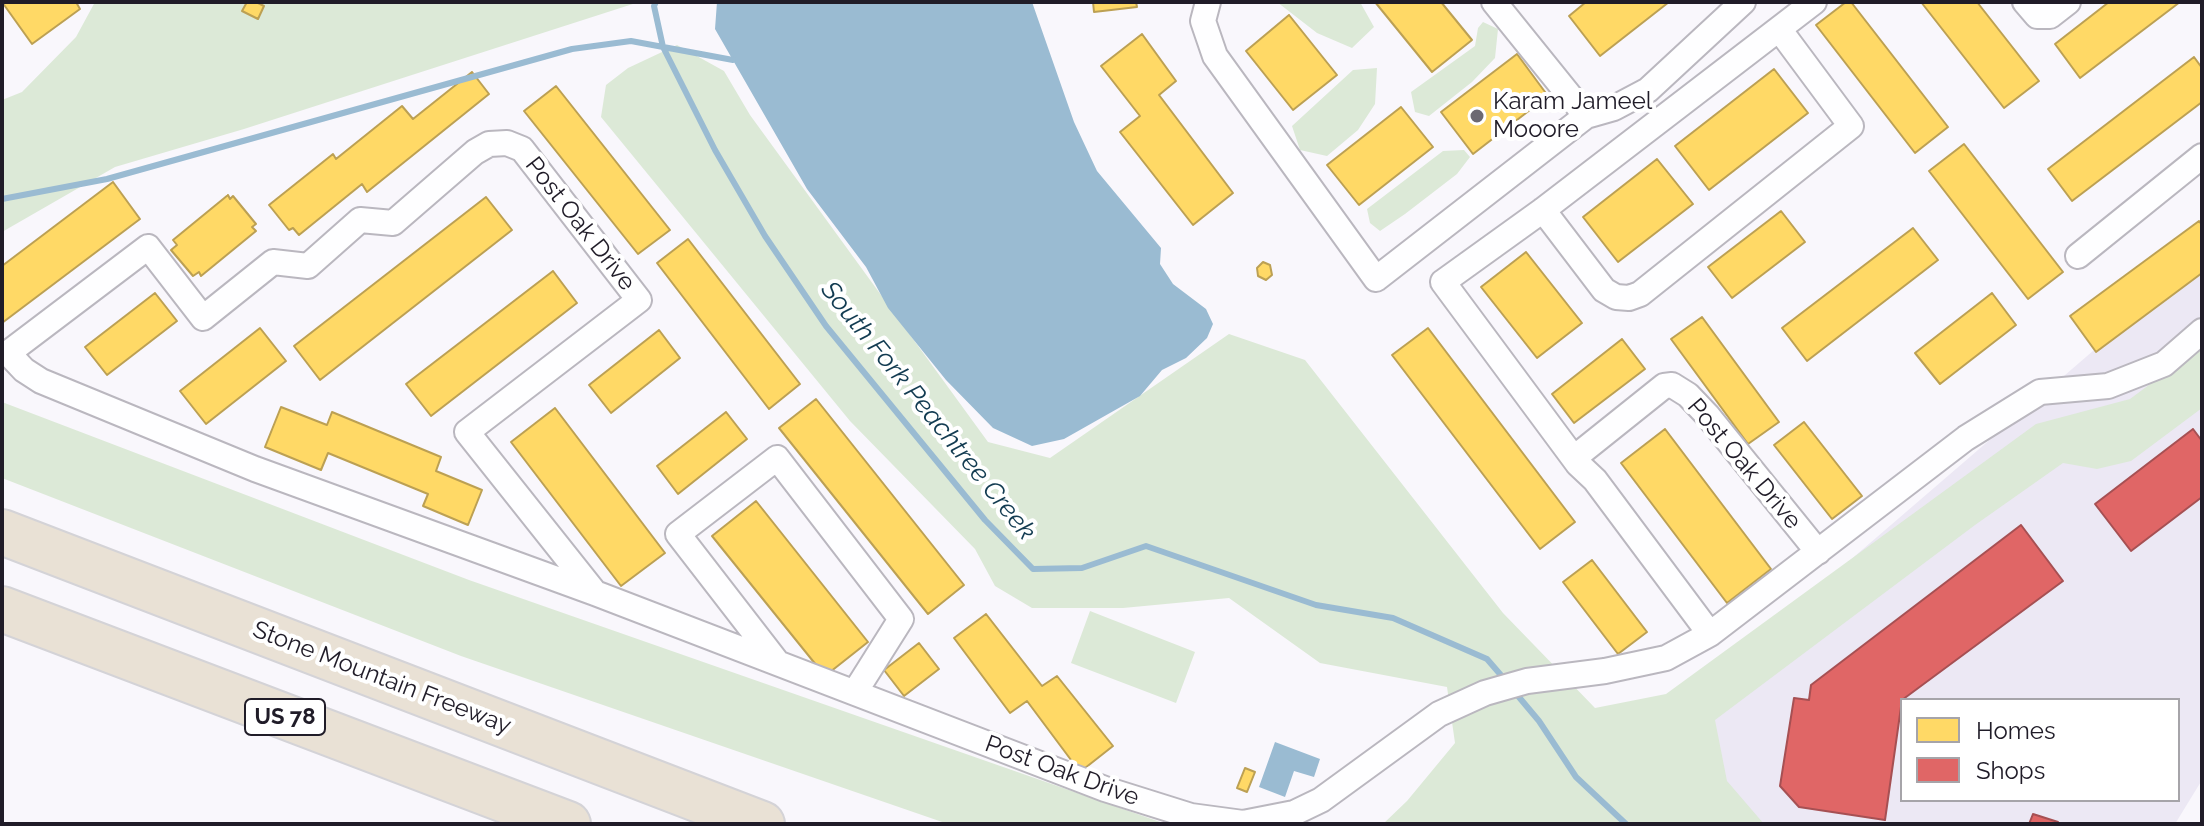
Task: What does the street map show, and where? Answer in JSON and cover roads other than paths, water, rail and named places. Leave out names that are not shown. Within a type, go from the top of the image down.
[{"type":"highway","name":"Stone Mountain Freeway","points":[[2,532],[762,824]]},
{"type":"highway","name":"US 78","points":[[2,609],[568,824]]},
{"type":"street","points":[[1208,2],[1203,21],[1215,56],[1376,279],[1586,116],[1614,108],[1648,90],[1743,2]]},
{"type":"street","points":[[1494,2],[1586,116]]},
{"type":"street","points":[[1710,634],[1595,480],[1578,464],[1443,282],[1543,210],[1814,2]]},
{"type":"street","points":[[2025,2],[2037,16],[2050,16],[2068,2]]},
{"type":"street","points":[[1543,210],[1604,290],[1616,297],[1629,298],[1640,294],[1851,126],[1779,29]]},
{"type":"street","name":"Post Oak Drive","points":[[595,593],[467,432],[639,300],[522,149],[507,143],[489,144],[475,152],[393,223],[360,220],[308,266],[273,262],[203,318],[148,247],[8,353],[24,370],[41,381],[255,469],[595,593],[1105,789],[1191,816],[1243,823],[1294,813],[1321,800],[1439,714],[1485,693],[1527,681],[1605,671],[1666,658],[1710,634],[1966,438],[2040,392],[2108,386],[2164,364],[2202,331]]},
{"type":"street","points":[[2078,256],[2202,156]]},
{"type":"street","name":"Post Oak Drive","points":[[1578,464],[1579,454],[1664,386],[1672,385],[1688,395],[1708,416],[1818,552]]},
{"type":"street","points":[[778,663],[678,534],[777,458],[901,619],[855,692]]},
{"type":"water","points":[[717,2],[1032,2],[1074,122],[1097,171],[1161,248],[1160,264],[1173,284],[1206,309],[1213,324],[1207,338],[1186,358],[1162,370],[1140,396],[1064,439],[1032,446],[993,428],[946,380],[888,308],[866,267],[807,189],[715,29]]},
{"type":"water","points":[[1275,742],[1320,759],[1314,777],[1294,771],[1285,797],[1259,787]]},
{"type":"waterway","name":"South Fork Peachtree Creek","points":[[656,2],[654,6],[663,47],[715,150],[765,236],[826,326],[985,520],[1033,569],[1082,568],[1146,546],[1316,605],[1393,618],[1487,659],[1506,681]]},
{"type":"waterway","points":[[2,199],[107,179],[572,49],[631,41],[733,60]]},
{"type":"waterway","name":"South Fork Peachtree Creek","points":[[1513,690],[1539,721],[1576,777],[1626,824]]},
{"type":"place","name":"Karam Jameel Mooore","points":[[1477,116]]}]
